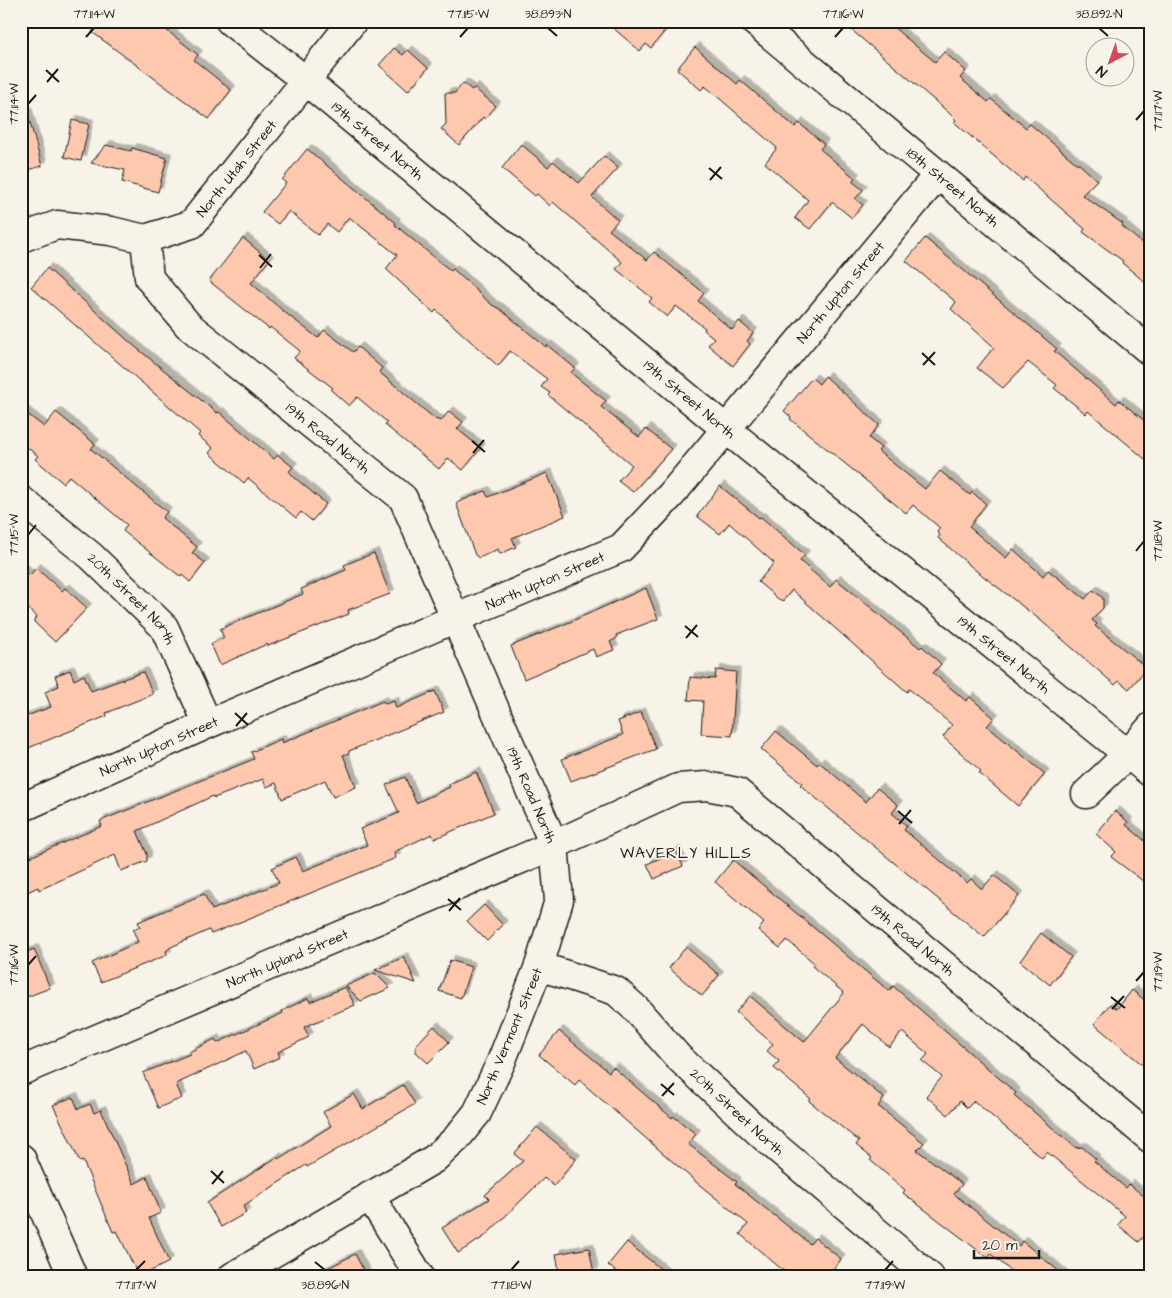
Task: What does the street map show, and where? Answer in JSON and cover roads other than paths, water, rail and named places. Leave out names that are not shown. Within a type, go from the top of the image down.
[{"type":"street","name":"19th Street North","points":[[230,21],[306,81],[726,429],[1151,773]]},
{"type":"street","name":"North Utah Street","points":[[145,239],[192,224],[353,21]]},
{"type":"street","name":"18th Street North","points":[[754,21],[937,176],[1151,352]]},
{"type":"street","name":"North Upton Street","points":[[21,808],[208,724],[621,548],[671,495],[937,176]]},
{"type":"street","points":[[21,238],[57,225],[112,231],[145,239]]},
{"type":"street","name":"19th Road North","points":[[145,239],[149,278],[188,325],[403,498],[554,845],[678,788],[707,786],[737,792],[1151,1139]]},
{"type":"street","name":"20th Street North","points":[[21,500],[91,556],[164,627],[208,724]]},
{"type":"street","points":[[1086,794],[1128,754],[1151,726]]},
{"type":"street","name":"North Vermont Street","points":[[232,1277],[434,1159],[456,1139],[477,1113],[501,1062],[539,966],[559,900],[554,845]]},
{"type":"street","name":"North Upland Street","points":[[21,1071],[554,845]]},
{"type":"street","name":"20th Street North","points":[[539,966],[616,991],[636,1009],[678,1057],[763,1136],[930,1277]]},
{"type":"street","points":[[21,1158],[73,1277]]},
{"type":"street","points":[[370,1196],[420,1277]]},
{"type":"district","name":"WAVERLY HILLS","points":[[686,853]]}]
